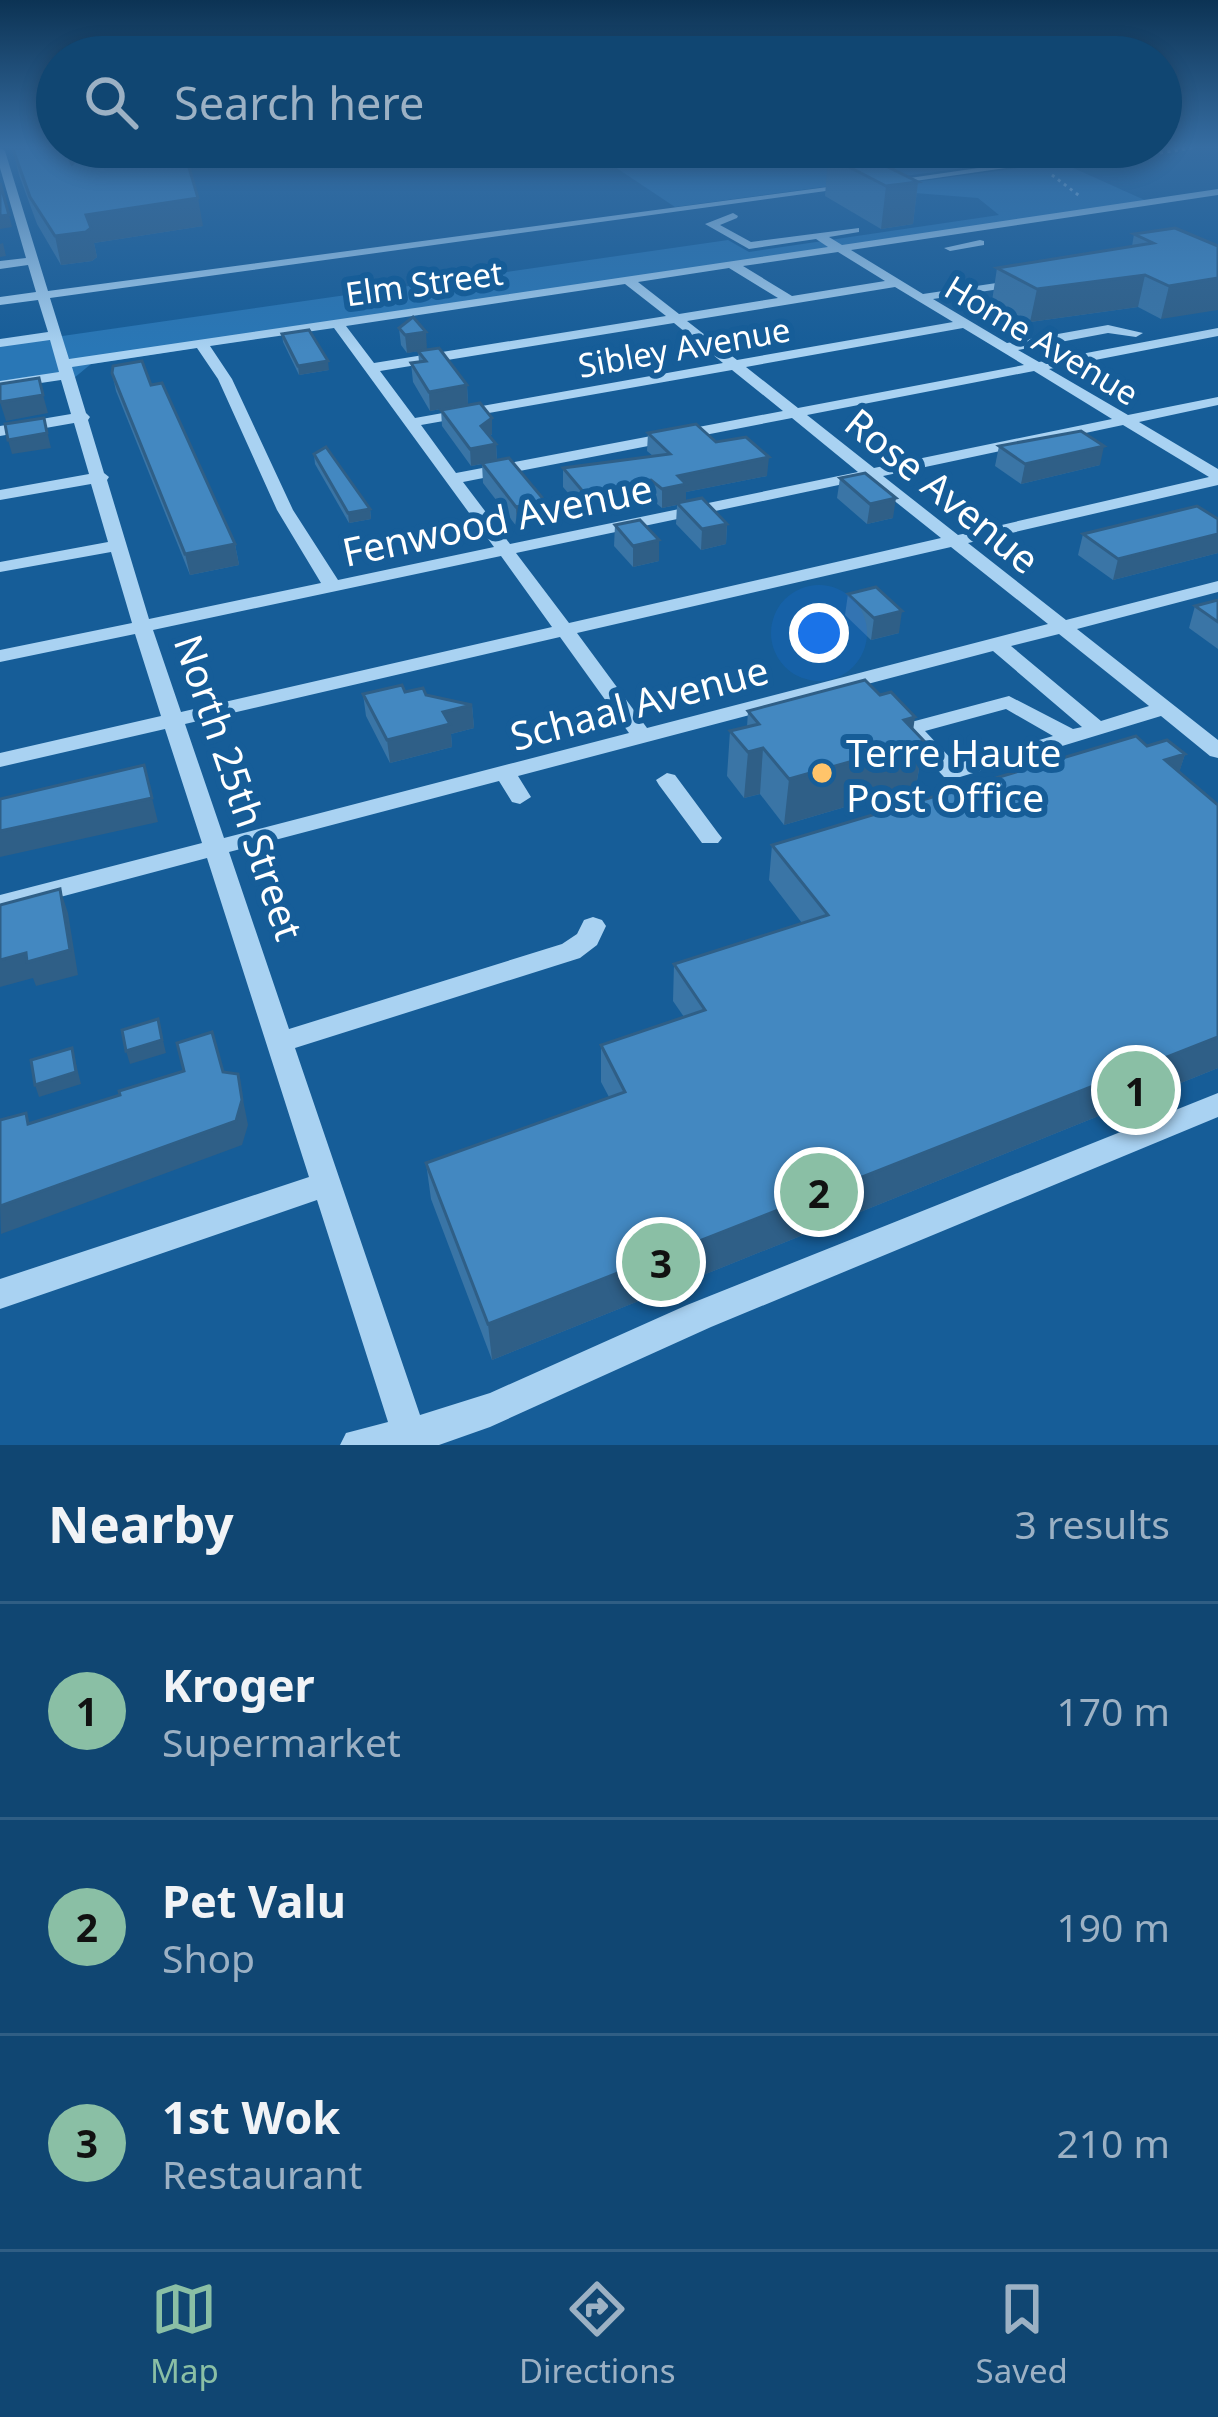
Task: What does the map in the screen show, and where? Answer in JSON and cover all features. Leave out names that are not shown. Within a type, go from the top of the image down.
[{"type":"street","name":"North 25th Street","points":[[20,214],[142,626],[412,1442]]},
{"type":"street","points":[[0,301],[662,214]]},
{"type":"street","points":[[751,214],[710,220],[743,246],[855,230]]},
{"type":"street","name":"Elm Street","points":[[0,386],[201,344],[1068,214]]},
{"type":"street","points":[[8,233],[25,231]]},
{"type":"street","points":[[950,248],[980,243],[957,231]]},
{"type":"street","name":"Home Avenue","points":[[819,236],[1218,478]]},
{"type":"street","points":[[0,265],[35,261]]},
{"type":"street","points":[[732,265],[790,301]]},
{"type":"street","name":"Rose Avenue","points":[[628,280],[1218,751]]},
{"type":"street","points":[[919,298],[1028,280]]},
{"type":"street","points":[[372,368],[896,284]]},
{"type":"street","points":[[338,323],[644,738]]},
{"type":"street","name":"Sibley Avenue","points":[[415,422],[963,324]]},
{"type":"street","points":[[1004,348],[1108,329],[1136,333]]},
{"type":"street","points":[[455,478],[1218,332]]},
{"type":"street","points":[[0,343],[57,335]]},
{"type":"street","points":[[201,344],[224,379],[285,510],[333,587]]},
{"type":"street","name":"Fenwood Avenue","points":[[0,656],[1218,401]]},
{"type":"street","points":[[0,431],[83,417]]},
{"type":"street","points":[[0,495],[101,477]]},
{"type":"street","points":[[0,760],[1218,478]]},
{"type":"street","points":[[0,567],[120,545]]},
{"type":"street","name":"Schaal Avenue","points":[[0,904],[644,738],[887,704],[996,644],[1216,589]]},
{"type":"street","points":[[996,644],[1098,728]]},
{"type":"street","points":[[887,704],[1009,702],[1071,737]]},
{"type":"street","points":[[887,704],[952,772],[1164,708]]},
{"type":"street","points":[[506,774],[520,796]]},
{"type":"street","points":[[667,780],[710,838]]},
{"type":"street","points":[[281,1042],[571,951],[588,939],[593,926]]},
{"type":"street","points":[[358,1445],[412,1442],[1218,1105]]},
{"type":"street","points":[[0,1294],[324,1186]]},
{"type":"shaded area","points":[[1068,214],[91,364],[74,378],[0,387],[0,345],[728,240],[749,252],[999,215]]},
{"type":"building","points":[[41,214],[90,214],[86,215],[91,228],[86,232],[55,236]]},
{"type":"building","points":[[1175,228],[1218,246],[1218,278],[1169,286],[1145,275],[1037,289],[997,268],[1153,243],[1134,234]]},
{"type":"building","points":[[413,317],[426,332],[405,335],[399,328]]},
{"type":"building","points":[[309,330],[328,361],[298,366],[282,334]]},
{"type":"building","points":[[439,348],[467,385],[429,392],[411,363],[426,361],[418,351]]},
{"type":"building","points":[[142,361],[151,385],[162,383],[235,544],[185,554],[112,373],[113,366]]},
{"type":"building","points":[[39,378],[43,395],[0,402],[0,384]]},
{"type":"building","points":[[480,403],[492,418],[481,426],[496,444],[470,449],[441,410]]},
{"type":"building","points":[[44,418],[47,433],[8,440],[5,424]]},
{"type":"building","points":[[696,424],[716,442],[746,437],[769,457],[678,476],[686,484],[662,489],[651,480],[585,494],[563,468],[670,454],[648,433]]},
{"type":"building","points":[[1081,431],[1104,446],[1025,464],[999,446]]},
{"type":"building","points":[[326,447],[370,509],[348,513],[314,454]]},
{"type":"building","points":[[509,458],[545,501],[516,507],[482,463]]},
{"type":"building","points":[[865,473],[896,498],[870,504],[840,478]]},
{"type":"building","points":[[702,498],[727,524],[702,529],[677,503]]},
{"type":"building","points":[[1197,506],[1218,519],[1218,534],[1118,559],[1083,534]]},
{"type":"building","points":[[640,520],[659,540],[633,546],[615,525]]},
{"type":"building","points":[[876,587],[902,611],[874,618],[848,594]]},
{"type":"building","points":[[1218,600],[1218,622],[1195,606]]},
{"type":"building","points":[[865,680],[880,695],[891,692],[915,717],[904,720],[924,741],[789,779],[763,748],[748,752],[730,731],[759,724],[748,711]]},
{"type":"building","points":[[402,685],[405,692],[423,688],[426,695],[472,705],[443,712],[450,724],[387,740],[363,694]]},
{"type":"building","points":[[1136,736],[1147,746],[1167,740],[1185,754],[1165,760],[1218,805],[1218,1037],[488,1324],[426,1163],[625,1092],[601,1045],[705,1010],[674,964],[828,915],[772,845]]},
{"type":"building","points":[[144,765],[152,798],[0,831],[0,799]]},
{"type":"building","points":[[60,889],[70,950],[27,962],[26,953],[0,960],[0,905]]},
{"type":"building","points":[[158,1019],[162,1040],[126,1051],[122,1030]]},
{"type":"building","points":[[212,1032],[223,1072],[238,1074],[242,1100],[236,1121],[0,1206],[0,1120],[26,1113],[28,1124],[184,1071],[177,1043]]},
{"type":"building","points":[[72,1048],[76,1072],[35,1085],[31,1060]]},
{"type":"place","name":"Terre Haute Post Office","points":[[822,773]]},
{"type":"place","name":"Kroger","points":[[1136,1090]]},
{"type":"place","name":"Pet Valu","points":[[819,1192]]},
{"type":"place","name":"1st Wok","points":[[661,1262]]}]
